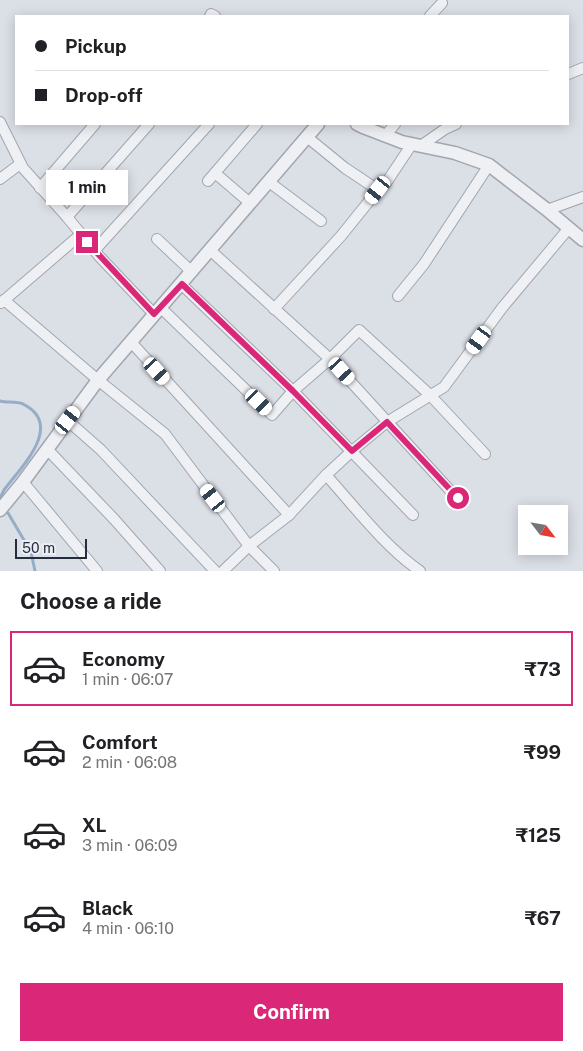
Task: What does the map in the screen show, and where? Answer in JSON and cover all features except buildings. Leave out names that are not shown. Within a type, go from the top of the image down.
[{"type":"street","points":[[431,15],[442,3]]},
{"type":"street","points":[[569,74],[583,68]]},
{"type":"street","points":[[0,122],[20,164],[99,256],[272,415],[293,391],[330,359],[359,330],[430,395],[485,454]]},
{"type":"street","points":[[40,188],[94,125]]},
{"type":"street","points":[[67,217],[148,125]]},
{"type":"street","points":[[95,250],[208,125]]},
{"type":"street","points":[[208,181],[256,125]]},
{"type":"street","points":[[0,510],[23,482],[98,380],[317,125]]},
{"type":"street","points":[[359,125],[385,136],[455,153],[489,165],[583,240]]},
{"type":"street","points":[[385,136],[393,125]]},
{"type":"street","points":[[274,309],[341,236],[417,145],[454,125]]},
{"type":"street","points":[[307,137],[345,168],[378,190]]},
{"type":"street","points":[[0,179],[20,164]]},
{"type":"street","points":[[398,296],[424,264],[489,165]]},
{"type":"street","points":[[216,173],[250,203]]},
{"type":"street","points":[[269,182],[321,221]]},
{"type":"street","points":[[547,210],[583,197]]},
{"type":"street","points":[[223,571],[248,546],[289,514],[352,451],[387,422],[444,387],[502,308],[569,228]]},
{"type":"street","points":[[80,235],[2,302],[165,434],[248,546],[274,571]]},
{"type":"street","points":[[157,239],[192,272]]},
{"type":"street","points":[[210,250],[330,359],[458,498]]},
{"type":"street","points":[[182,284],[293,391],[413,515]]},
{"type":"street","points":[[131,342],[289,514]]},
{"type":"street","points":[[68,420],[101,450],[215,571]]},
{"type":"street","points":[[47,449],[114,519],[160,571]]},
{"type":"street","points":[[326,475],[385,539],[409,563],[420,571]]},
{"type":"street","points":[[23,482],[97,571]]},
{"type":"waterway","points":[[0,401],[23,404],[35,413],[40,423],[40,434],[36,446],[0,498]]},
{"type":"waterway","points":[[8,513],[31,552],[35,571]]},
{"type":"route","points":[[87,242],[154,314],[182,284],[352,451],[387,422],[458,498]]}]
